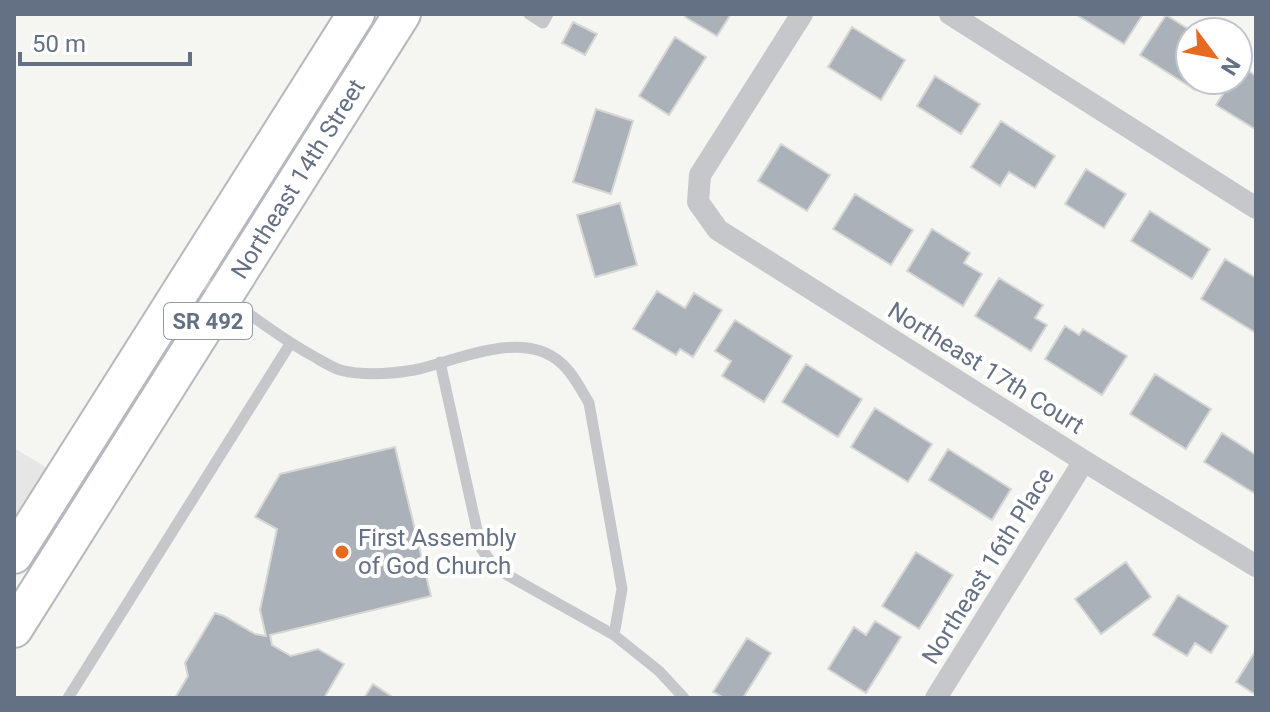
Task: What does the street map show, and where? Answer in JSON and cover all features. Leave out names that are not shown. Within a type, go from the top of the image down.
[{"type":"main road","name":"Northeast 14th Street","points":[[14,555],[356,14]]},
{"type":"main road","name":"Northeast 14th Street","points":[[14,629],[402,14]]},
{"type":"street","name":"Northeast 17th Court","points":[[802,14],[700,175],[698,202],[718,230],[1256,566]]},
{"type":"street","points":[[950,14],[1256,208]]},
{"type":"street","name":"Northeast 16th Place","points":[[936,698],[1084,461]]},
{"type":"lane","points":[[529,14],[543,23],[548,14]]},
{"type":"lane","points":[[192,275],[225,295],[290,344],[338,370],[365,374],[412,370],[484,350],[519,347],[543,351],[561,363],[589,403],[622,589],[614,635]]},
{"type":"lane","points":[[68,698],[290,344]]},
{"type":"lane","points":[[440,362],[481,548],[488,559],[502,572],[614,635],[659,671],[684,698]]},
{"type":"shaded area","points":[[14,448],[52,471],[14,530]]},
{"type":"building","points":[[687,14],[731,14],[717,36],[685,17]]},
{"type":"building","points":[[1075,14],[1138,14],[1142,16],[1124,44]]},
{"type":"building","points":[[1166,15],[1174,20],[1174,77],[1140,55]]},
{"type":"building","points":[[573,22],[597,34],[585,55],[562,43]]},
{"type":"building","points":[[852,27],[905,60],[881,100],[828,67]]},
{"type":"building","points":[[675,37],[706,57],[669,115],[639,96]]},
{"type":"building","points":[[1254,75],[1256,76],[1255,129],[1216,105],[1222,96],[1254,96]]},
{"type":"building","points":[[935,76],[980,104],[961,134],[917,106]]},
{"type":"building","points":[[596,109],[633,121],[611,194],[573,182]]},
{"type":"building","points":[[1001,121],[1055,156],[1035,188],[1009,172],[1000,186],[971,167]]},
{"type":"building","points":[[781,144],[830,175],[807,211],[758,181]]},
{"type":"building","points":[[1086,169],[1126,194],[1104,228],[1065,204]]},
{"type":"building","points":[[855,194],[913,230],[891,265],[833,229]]},
{"type":"building","points":[[620,203],[637,265],[595,277],[577,215]]},
{"type":"building","points":[[1150,211],[1210,249],[1192,279],[1131,241]]},
{"type":"building","points":[[932,229],[970,253],[964,263],[982,274],[963,306],[907,271]]},
{"type":"building","points":[[1225,259],[1256,278],[1256,333],[1201,299]]},
{"type":"building","points":[[999,278],[1043,305],[1035,318],[1047,325],[1031,351],[975,316]]},
{"type":"building","points":[[657,291],[685,308],[694,293],[722,310],[693,357],[680,349],[676,355],[633,329]]},
{"type":"building","points":[[735,320],[792,356],[764,402],[722,376],[731,361],[715,351]]},
{"type":"building","points":[[1065,326],[1079,335],[1083,329],[1127,356],[1102,395],[1045,359]]},
{"type":"building","points":[[806,364],[862,399],[838,437],[782,402]]},
{"type":"building","points":[[1155,374],[1211,409],[1186,449],[1130,414]]},
{"type":"building","points":[[875,408],[932,444],[908,482],[851,447]]},
{"type":"building","points":[[1222,433],[1256,455],[1254,493],[1204,462]]},
{"type":"building","points":[[395,447],[431,596],[270,635],[272,645],[291,656],[318,649],[344,664],[324,698],[175,698],[188,676],[185,663],[215,613],[255,634],[266,636],[260,610],[277,529],[255,517],[280,474]]},
{"type":"building","points":[[948,449],[1011,489],[992,520],[929,480]]},
{"type":"building","points":[[916,552],[953,575],[919,629],[882,606]]},
{"type":"building","points":[[1126,562],[1151,597],[1101,634],[1075,599]]},
{"type":"building","points":[[1178,595],[1228,626],[1211,653],[1195,643],[1187,656],[1153,635]]},
{"type":"building","points":[[875,621],[901,637],[866,693],[828,669],[854,627],[866,635]]},
{"type":"building","points":[[747,638],[771,653],[743,698],[724,698],[713,692]]},
{"type":"building","points":[[1256,650],[1256,695],[1236,682]]},
{"type":"building","points":[[373,684],[394,698],[364,698]]},
{"type":"place","name":"First Assembly of God Church","points":[[342,552]]}]
